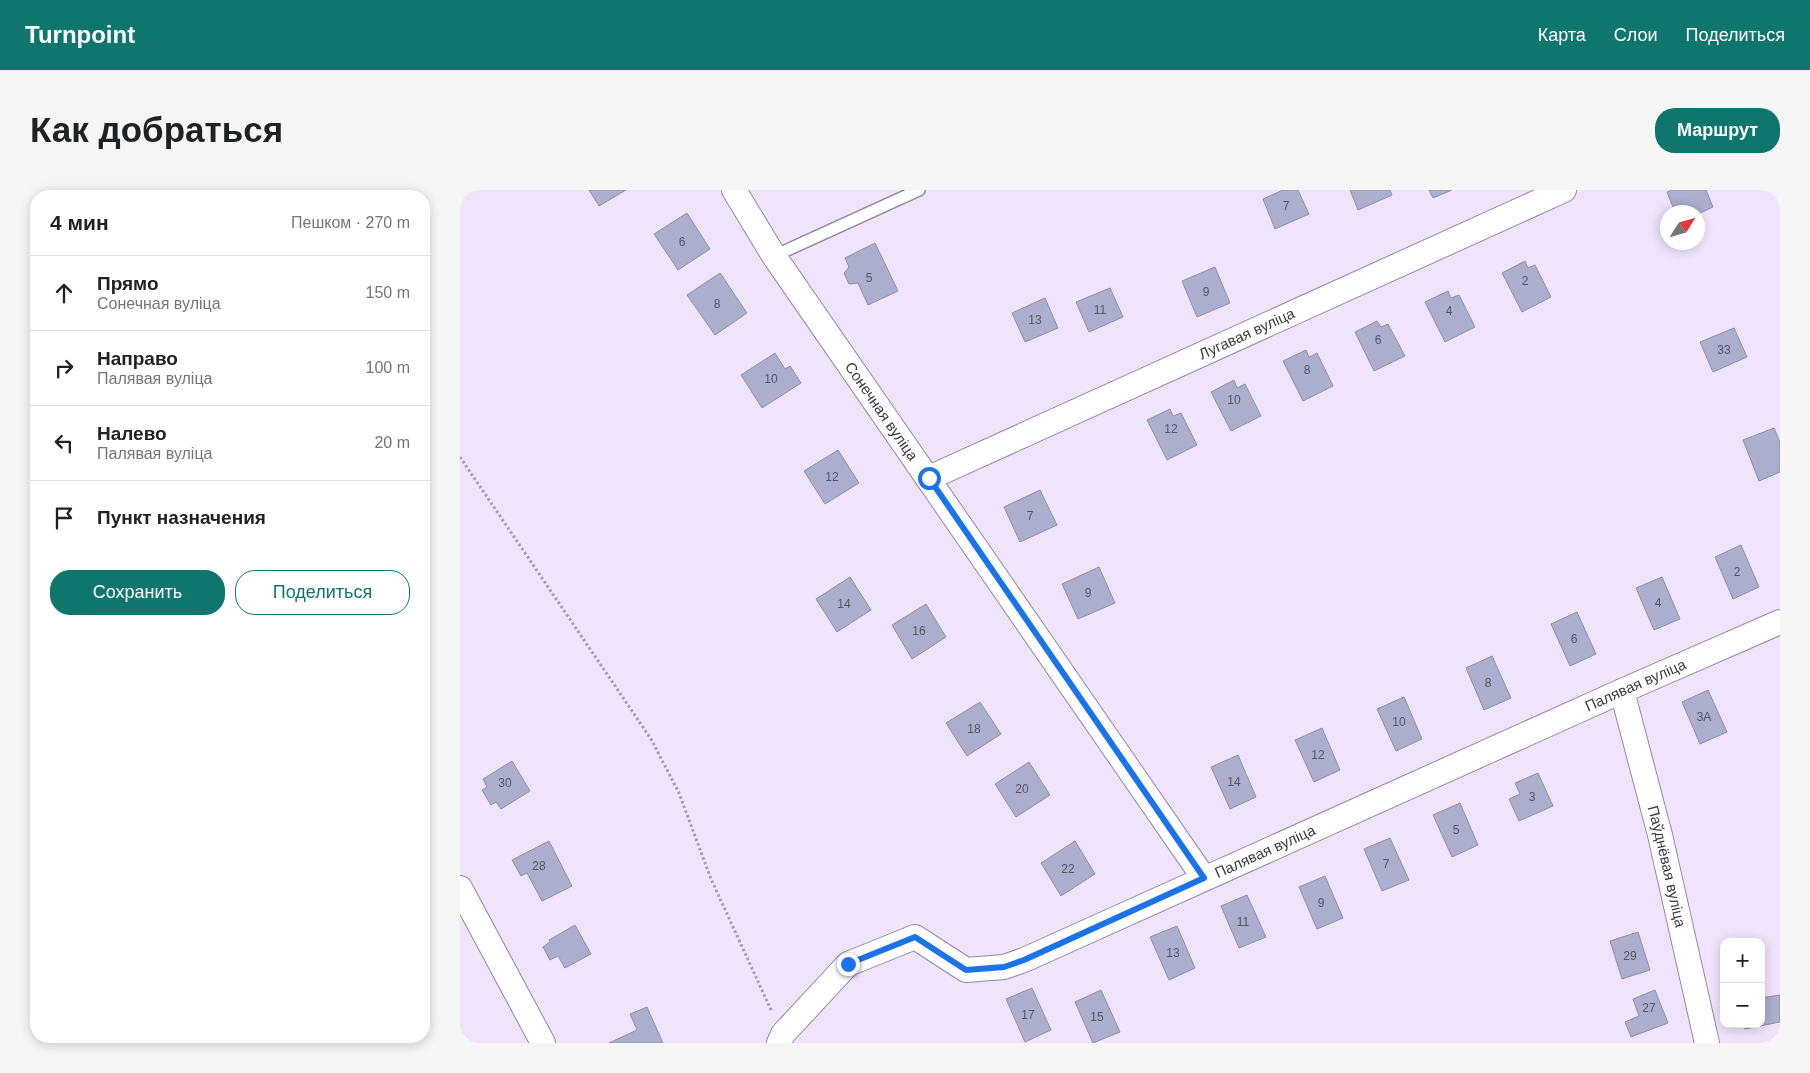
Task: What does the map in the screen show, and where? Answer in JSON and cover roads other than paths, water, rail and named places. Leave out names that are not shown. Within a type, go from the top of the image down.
[{"type":"street","name":"Сонечная вуліца","points":[[734,190],[774,256],[1204,878]]},
{"type":"street","name":"Лугавая вуліца","points":[[929,478],[1564,190]]},
{"type":"street","name":"Палявая вуліца","points":[[781,1038],[848,964],[915,937],[966,970],[1004,967],[1033,956],[1622,691],[1780,622]]},
{"type":"street","name":"Паўднёвая вуліца","points":[[1622,691],[1660,835],[1707,1043]]},
{"type":"street","points":[[460,888],[543,1043]]},
{"type":"lane","points":[[774,256],[919,190]]}]
